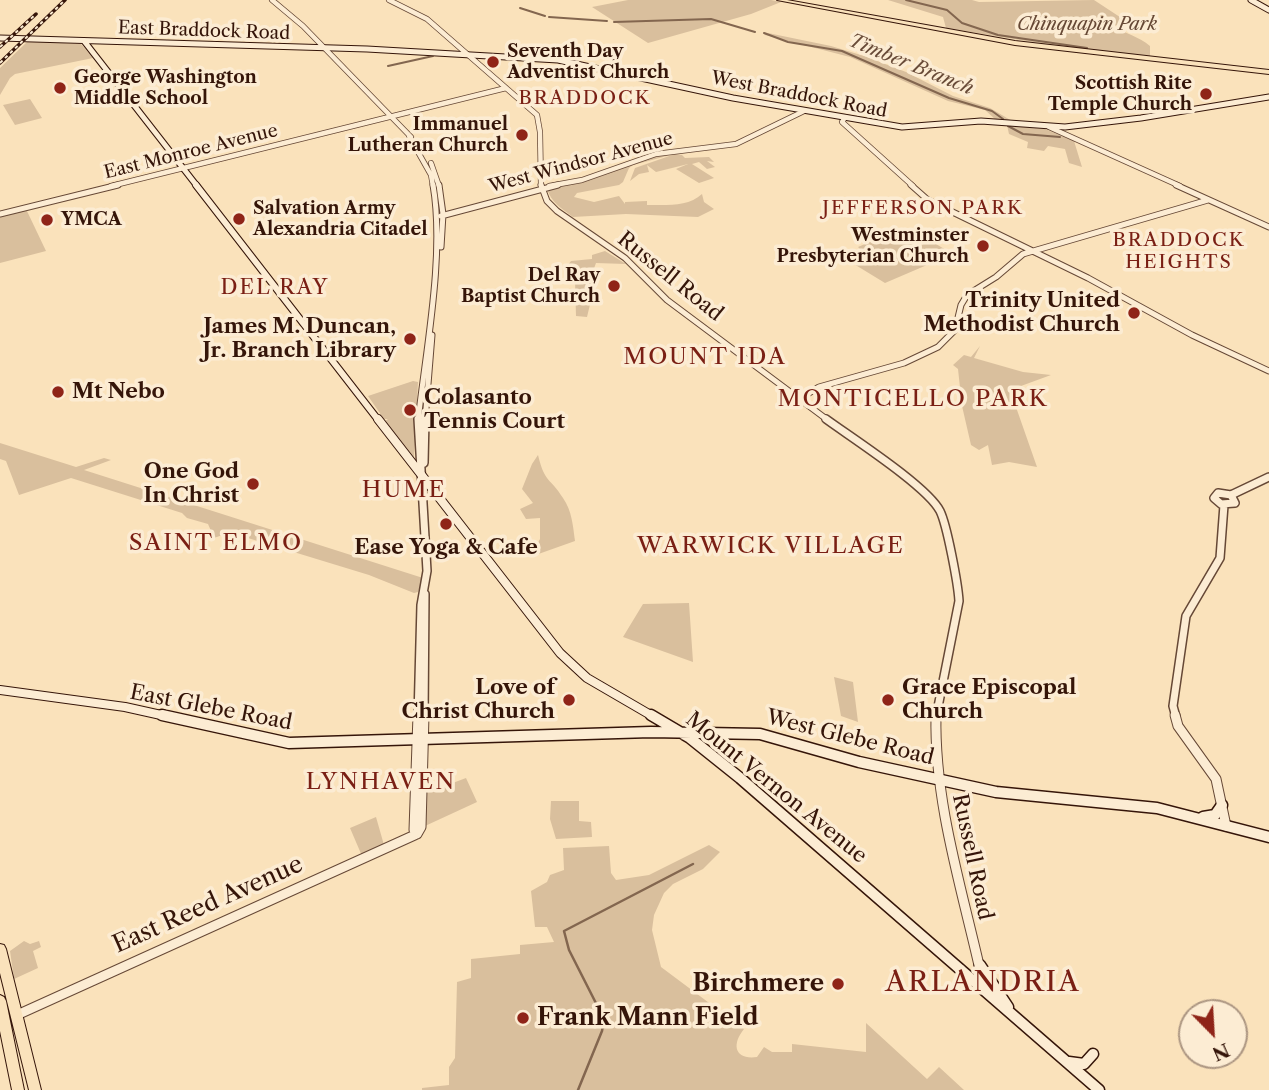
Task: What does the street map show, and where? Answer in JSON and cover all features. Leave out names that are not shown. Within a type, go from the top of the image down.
[{"type":"main road","points":[[779,0],[1026,44],[1269,72]]},
{"type":"main road","points":[[1251,0],[1269,10]]},
{"type":"main road","name":"East Braddock Road","points":[[0,38],[324,48]]},
{"type":"main road","name":"Mount Vernon Avenue","points":[[84,41],[545,636],[571,664],[602,687],[680,732],[740,778],[1099,1090]]},
{"type":"main road","name":"West Braddock Road","points":[[324,48],[466,53],[576,62],[844,119],[907,128],[981,121],[1049,127],[1141,118],[1269,97]]},
{"type":"main road","points":[[1013,120],[1025,125]]},
{"type":"main road","name":"East Glebe Road","points":[[0,690],[124,708],[289,743],[419,741]]},
{"type":"main road","name":"West Glebe Road","points":[[419,741],[680,732],[763,735],[829,754],[996,792],[1136,804],[1269,836]]},
{"type":"main road","points":[[1198,817],[1215,815],[1222,805]]},
{"type":"main road","points":[[0,949],[6,1022],[18,1090]]},
{"type":"main road","points":[[980,964],[1015,1018]]},
{"type":"main road","points":[[0,1001],[6,1022],[22,1034],[35,1090]]},
{"type":"main road","points":[[1060,1057],[1080,1065],[1093,1054]]},
{"type":"street","points":[[272,0],[324,48],[410,136],[431,175],[440,216],[420,444],[427,571],[421,605],[419,741]]},
{"type":"street","points":[[389,0],[424,18],[539,118],[541,188]]},
{"type":"street","name":"East Monroe Avenue","points":[[0,214],[506,88]]},
{"type":"street","name":"West Windsor Avenue","points":[[440,216],[541,188],[582,180],[656,154],[736,144],[804,111]]},
{"type":"street","points":[[844,119],[842,121],[850,129],[926,198],[1192,335],[1269,371]]},
{"type":"street","points":[[1049,127],[1269,228]]},
{"type":"street","name":"Russell Road","points":[[541,188],[546,198],[562,213],[604,247],[635,267],[653,290],[919,488],[940,510],[958,585],[959,601],[936,709],[935,740],[939,780],[968,924],[980,964]]},
{"type":"street","points":[[799,399],[822,385],[890,368],[938,347],[955,330],[962,302],[967,296],[996,277],[1020,255],[1208,200]]},
{"type":"street","points":[[1231,495],[1235,503],[1224,505],[1217,502],[1214,496],[1221,492],[1231,495],[1269,477]]},
{"type":"street","points":[[1224,505],[1220,558],[1186,617],[1173,706],[1178,726],[1216,779],[1226,826]]},
{"type":"street","name":"East Reed Avenue","points":[[6,1022],[417,834],[414,830],[419,741]]},
{"type":"street","points":[[975,982],[981,974],[980,964]]},
{"type":"green space","points":[[628,0],[781,2],[751,14],[648,43],[592,7]]},
{"type":"green space","name":"Chinquapin Park","points":[[888,0],[1094,0],[1129,23],[1113,26],[1150,46],[1150,56],[1051,45],[946,28],[943,17]]},
{"type":"green space","points":[[763,32],[864,56],[906,72],[953,96],[990,108],[1012,121],[996,120],[985,110],[948,101],[850,57],[765,35]]},
{"type":"green space","points":[[28,41],[81,44],[93,58],[15,74],[0,95],[0,68]]},
{"type":"green space","points":[[30,99],[42,118],[15,125],[3,105]]},
{"type":"green space","points":[[1007,125],[1045,129],[1074,141],[1082,167],[1069,163],[1065,149],[1048,146],[1044,151],[1027,148],[1028,142],[1009,134]]},
{"type":"green space","points":[[670,152],[667,156],[633,165],[619,185],[577,193],[574,197],[594,202],[619,196],[625,204],[647,201],[647,205],[669,205],[690,201],[702,194],[704,202],[714,209],[698,217],[626,214],[573,217],[554,201],[547,189],[579,181]]},
{"type":"green space","points":[[675,154],[685,158],[709,157],[714,162],[707,161],[715,167],[707,169],[699,162],[692,164],[714,178],[699,183],[676,169],[688,164],[656,172],[647,165],[649,172],[639,174],[630,181],[635,168]]},
{"type":"green space","points":[[26,209],[46,251],[0,263],[0,215]]},
{"type":"green space","points":[[902,228],[927,244],[931,241],[951,253],[937,253],[941,259],[885,283],[844,258],[861,250],[858,247]]},
{"type":"green space","points":[[605,251],[626,264],[596,263],[588,285],[592,296],[587,317],[576,316],[575,281],[564,281],[564,270],[571,261],[592,259],[592,255]]},
{"type":"green space","name":"MONTICELLO PARK","points":[[980,346],[974,358],[1023,372],[1051,375],[1010,390],[1037,467],[1009,462],[992,465],[988,445],[979,450],[971,445],[962,406],[958,369],[953,365],[964,355],[971,357]]},
{"type":"green space","points":[[413,381],[418,382],[414,457],[385,421],[388,419],[384,419],[368,396]]},
{"type":"green space","points":[[0,443],[76,467],[104,458],[111,460],[84,470],[423,578],[418,592],[414,593],[369,575],[238,535],[228,533],[214,538],[208,524],[187,518],[182,513],[71,478],[19,495],[6,461],[0,459]]},
{"type":"green space","points":[[538,455],[546,476],[566,503],[572,519],[575,541],[530,557],[540,539],[540,518],[526,519],[520,509],[533,503],[522,489]]},
{"type":"green space","points":[[689,603],[693,662],[623,637],[643,604]]},
{"type":"green space","points":[[834,677],[853,682],[858,722],[841,716]]},
{"type":"green space","points":[[466,778],[477,802],[425,826],[426,793]]},
{"type":"green space","points":[[551,801],[579,801],[579,821],[591,822],[592,837],[556,839],[550,819]]},
{"type":"green space","points":[[376,817],[384,845],[362,856],[350,828]]},
{"type":"green space","points":[[709,845],[720,852],[703,869],[673,884],[664,893],[654,915],[652,930],[661,967],[744,1029],[737,1041],[740,1054],[757,1057],[764,1047],[772,1052],[792,1052],[792,1044],[866,1052],[866,1023],[927,1079],[939,1067],[964,1090],[422,1090],[449,1085],[449,1067],[455,1058],[457,982],[471,978],[471,959],[520,954],[520,945],[554,942],[547,927],[535,927],[531,891],[547,882],[550,875],[564,870],[563,848],[609,846],[611,873],[616,880],[649,875]]},
{"type":"green space","points":[[24,941],[30,944],[39,941],[41,947],[33,951],[38,968],[14,979],[10,951]]},
{"type":"waterway","points":[[906,0],[947,10],[962,23],[998,35],[1087,48]]},
{"type":"waterway","name":"Timber Branch","points":[[520,8],[545,16]]},
{"type":"waterway","name":"Timber Branch","points":[[549,17],[607,21]]},
{"type":"waterway","name":"Timber Branch","points":[[614,22],[711,19],[755,32]]},
{"type":"waterway","name":"Timber Branch","points":[[764,33],[788,42],[842,51],[949,98],[992,111],[1003,119]]},
{"type":"waterway","points":[[388,66],[433,56]]},
{"type":"waterway","name":"Timber Branch","points":[[1008,126],[1023,134],[1060,137]]},
{"type":"waterway","points":[[578,1090],[602,1031],[604,1019],[569,950],[564,931],[693,864]]},
{"type":"railway","points":[[0,63],[65,0]]},
{"type":"railway","points":[[0,47],[36,14]]},
{"type":"place","name":"Seventh Day Adventist Church","points":[[493,62]]},
{"type":"place","name":"George Washington Middle School","points":[[60,88]]},
{"type":"place","name":"Scottish Rite Temple Church","points":[[1206,94]]},
{"type":"place","name":"Immanuel Lutheran Church","points":[[522,135]]},
{"type":"place","name":"Salvation Army Alexandria Citadel","points":[[239,219]]},
{"type":"place","name":"YMCA","points":[[47,220]]},
{"type":"place","name":"Westminster Presbyterian Church","points":[[983,246]]},
{"type":"place","name":"Del Ray Baptist Church","points":[[614,286]]},
{"type":"place","name":"Trinity United Methodist Church","points":[[1134,313]]},
{"type":"place","name":"James M. Duncan, Jr. Branch Library","points":[[410,339]]},
{"type":"place","name":"Mt Nebo","points":[[58,392]]},
{"type":"place","name":"Colasanto Tennis Court","points":[[410,410]]},
{"type":"place","name":"One God In Christ","points":[[253,484]]},
{"type":"place","name":"Ease Yoga & Cafe","points":[[446,524]]},
{"type":"place","name":"Love of Christ Church","points":[[569,700]]},
{"type":"place","name":"Grace Episcopal Church","points":[[888,700]]},
{"type":"place","name":"Birchmere","points":[[838,984]]},
{"type":"place","name":"Frank Mann Field","points":[[523,1018]]},
{"type":"district","name":"BRADDOCK","points":[[585,99]]},
{"type":"district","name":"JEFFERSON PARK","points":[[923,209]]},
{"type":"district","name":"BRADDOCK HEIGHTS","points":[[1179,252]]},
{"type":"district","name":"DEL RAY","points":[[275,288]]},
{"type":"district","name":"MOUNT IDA","points":[[705,357]]},
{"type":"district","name":"MONTICELLO PARK","points":[[913,399]]},
{"type":"district","name":"HUME","points":[[404,490]]},
{"type":"district","name":"SAINT ELMO","points":[[216,543]]},
{"type":"district","name":"WARWICK VILLAGE","points":[[771,546]]},
{"type":"district","name":"LYNHAVEN","points":[[381,782]]},
{"type":"district","name":"ARLANDRIA","points":[[983,983]]}]
